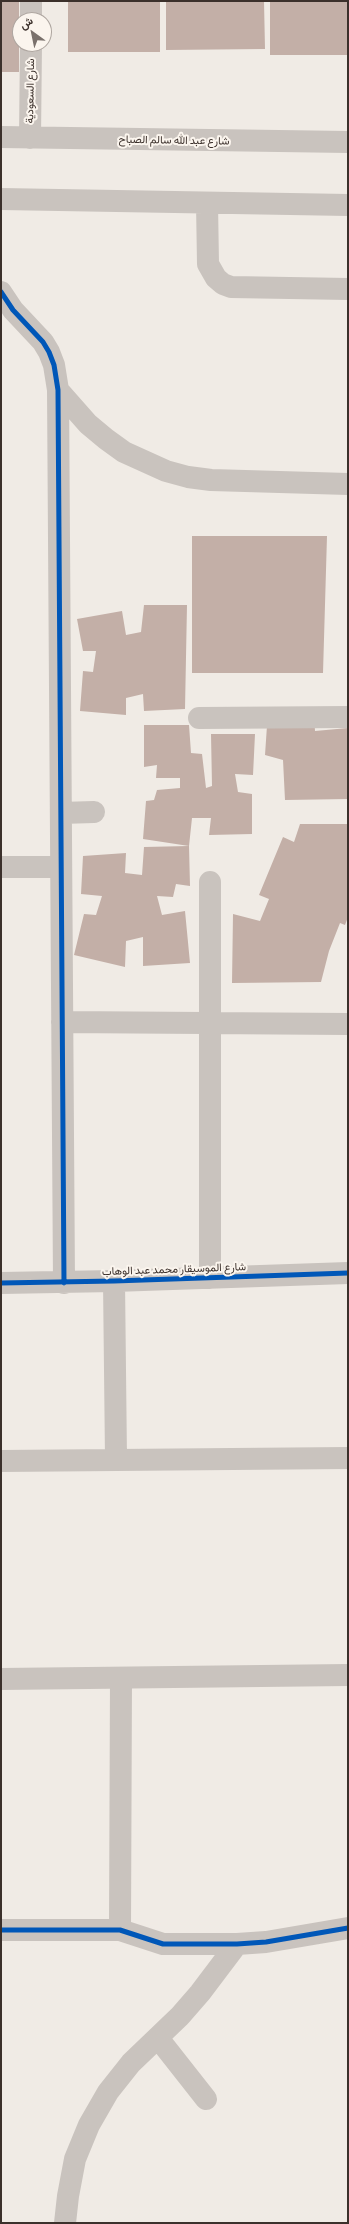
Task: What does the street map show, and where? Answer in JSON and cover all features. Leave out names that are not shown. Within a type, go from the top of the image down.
[{"type":"street","points":[[31,12],[32,1]]},
{"type":"street","name":"شارع السعودية","points":[[30,138],[31,52]]},
{"type":"street","name":"شارع عبد الله سالم الصباح","points":[[1,137],[348,142]]},
{"type":"street","points":[[1,200],[348,205]]},
{"type":"street","points":[[207,202],[208,264],[216,278],[223,284],[231,287],[348,289]]},
{"type":"street","points":[[1,292],[13,310],[43,342],[49,352],[54,364],[58,390],[64,1283]]},
{"type":"street","points":[[58,390],[88,424],[106,439],[124,452],[166,471],[188,477],[211,480],[348,484]]},
{"type":"street","points":[[199,718],[348,717]]},
{"type":"street","points":[[61,813],[94,812]]},
{"type":"street","points":[[1,867],[61,867]]},
{"type":"street","points":[[210,882],[210,1278]]},
{"type":"street","points":[[62,1022],[348,1024]]},
{"type":"street","name":"شارع الموسيقار محمد عبد الوهاب","points":[[1,1283],[64,1283],[348,1273]]},
{"type":"street","points":[[114,1281],[116,1460]]},
{"type":"street","points":[[1,1461],[348,1458]]},
{"type":"street","points":[[1,1679],[348,1675]]},
{"type":"street","points":[[120,1930],[121,1678]]},
{"type":"street","points":[[1,1930],[120,1930],[163,1944],[237,1944],[274,1941],[348,1928]]},
{"type":"street","points":[[65,2223],[68,2196],[76,2159],[89,2125],[108,2092],[131,2063],[158,2038],[200,1993],[237,1944]]},
{"type":"street","points":[[158,2038],[206,2099]]},
{"type":"building","points":[[1,1],[19,1],[19,12],[12,12],[12,52],[19,52],[19,72],[1,72]]},
{"type":"building","points":[[68,1],[160,1],[160,52],[68,52]]},
{"type":"building","points":[[166,1],[264,1],[265,49],[166,50]]},
{"type":"building","points":[[270,1],[348,1],[348,55],[270,55]]},
{"type":"building","points":[[192,536],[327,536],[323,673],[192,673]]},
{"type":"building","points":[[144,605],[187,605],[185,709],[144,711],[143,694],[126,698],[126,715],[80,711],[83,671],[93,672],[96,651],[83,651],[77,619],[122,611],[126,635],[141,632]]},
{"type":"building","points":[[268,711],[314,715],[315,731],[348,728],[348,799],[285,800],[283,760],[265,755]]},
{"type":"building","points":[[144,725],[189,725],[191,753],[202,754],[206,788],[212,786],[211,734],[255,734],[253,775],[235,774],[238,792],[252,794],[252,834],[209,835],[211,818],[192,818],[189,846],[143,839],[146,801],[154,800],[157,790],[180,788],[180,778],[156,778],[157,765],[144,767]]},
{"type":"building","points":[[300,824],[348,824],[348,917],[345,925],[340,923],[329,951],[321,982],[232,983],[233,914],[260,921],[269,899],[259,895],[283,837],[294,842]]},
{"type":"building","points":[[189,846],[190,886],[176,884],[173,897],[157,896],[162,915],[185,911],[190,963],[143,966],[143,937],[126,941],[125,967],[74,955],[84,914],[96,915],[102,896],[81,894],[83,856],[126,853],[125,873],[142,875],[144,847]]},
{"type":"cycle path","points":[[1,292],[13,310],[43,342],[49,352],[54,365],[58,390],[64,1283]]},
{"type":"cycle path","points":[[1,1283],[114,1281],[348,1273]]},
{"type":"cycle path","points":[[1,1930],[120,1930],[163,1944],[237,1944],[266,1942],[348,1928]]}]
